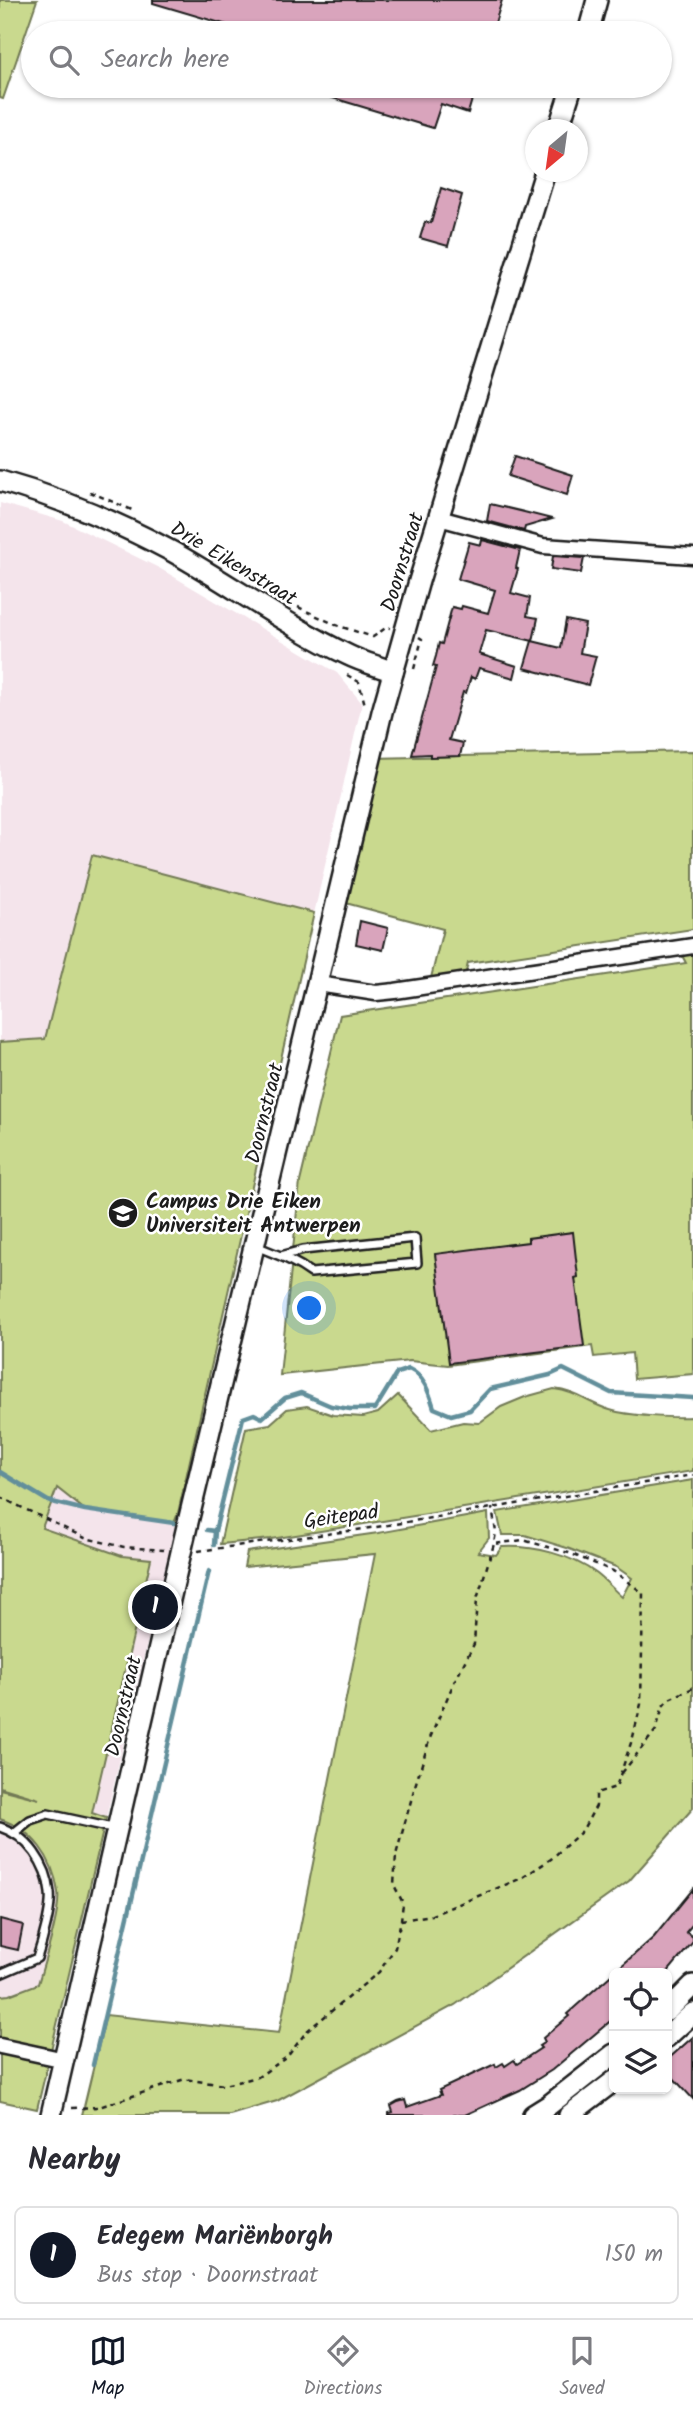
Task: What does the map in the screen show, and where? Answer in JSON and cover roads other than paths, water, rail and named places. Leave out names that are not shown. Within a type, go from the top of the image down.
[{"type":"street","points":[[591,21],[597,0]]},
{"type":"street","points":[[562,119],[568,98]]},
{"type":"street","name":"Doornstraat","points":[[52,2112],[188,1522],[393,672],[542,182]]},
{"type":"street","name":"Drie Eikenstraat","points":[[0,481],[48,503],[138,534],[175,553],[314,638],[350,656],[393,672]]},
{"type":"street","points":[[439,518],[543,546],[693,556]]},
{"type":"street","points":[[318,984],[376,993],[693,946]]},
{"type":"street","points":[[672,2006],[693,1985]]},
{"type":"street","points":[[672,2032],[693,2013]]},
{"type":"street","points":[[0,2046],[65,2060]]},
{"type":"street","points":[[533,2115],[609,2058]]},
{"type":"street","points":[[569,2115],[609,2085]]},
{"type":"lane","points":[[255,1246],[299,1264],[311,1273],[417,1263],[415,1238],[303,1250],[281,1256]]},
{"type":"lane","points":[[15,1832],[30,1820],[48,1814],[118,1829]]},
{"type":"lane","points":[[0,1827],[15,1832],[39,1858],[51,1894],[37,1958],[0,1974]]},
{"type":"waterway","points":[[207,1530],[215,1531],[243,1418],[254,1414],[262,1418],[285,1398],[301,1393],[331,1406],[375,1409],[397,1373],[409,1369],[422,1380],[434,1408],[451,1415],[470,1410],[490,1389],[550,1375],[563,1369],[611,1393],[693,1398]]},
{"type":"waterway","points":[[0,1472],[48,1501],[85,1510],[174,1523]]},
{"type":"waterway","points":[[214,1545],[215,1531]]},
{"type":"waterway","points":[[93,2065],[209,1571]]},
{"type":"place","name":"Campus Drie Eiken Universiteit Antwerpen","points":[[123,1213]]},
{"type":"place","name":"Edegem Mariënborgh","points":[[155,1607]]}]
